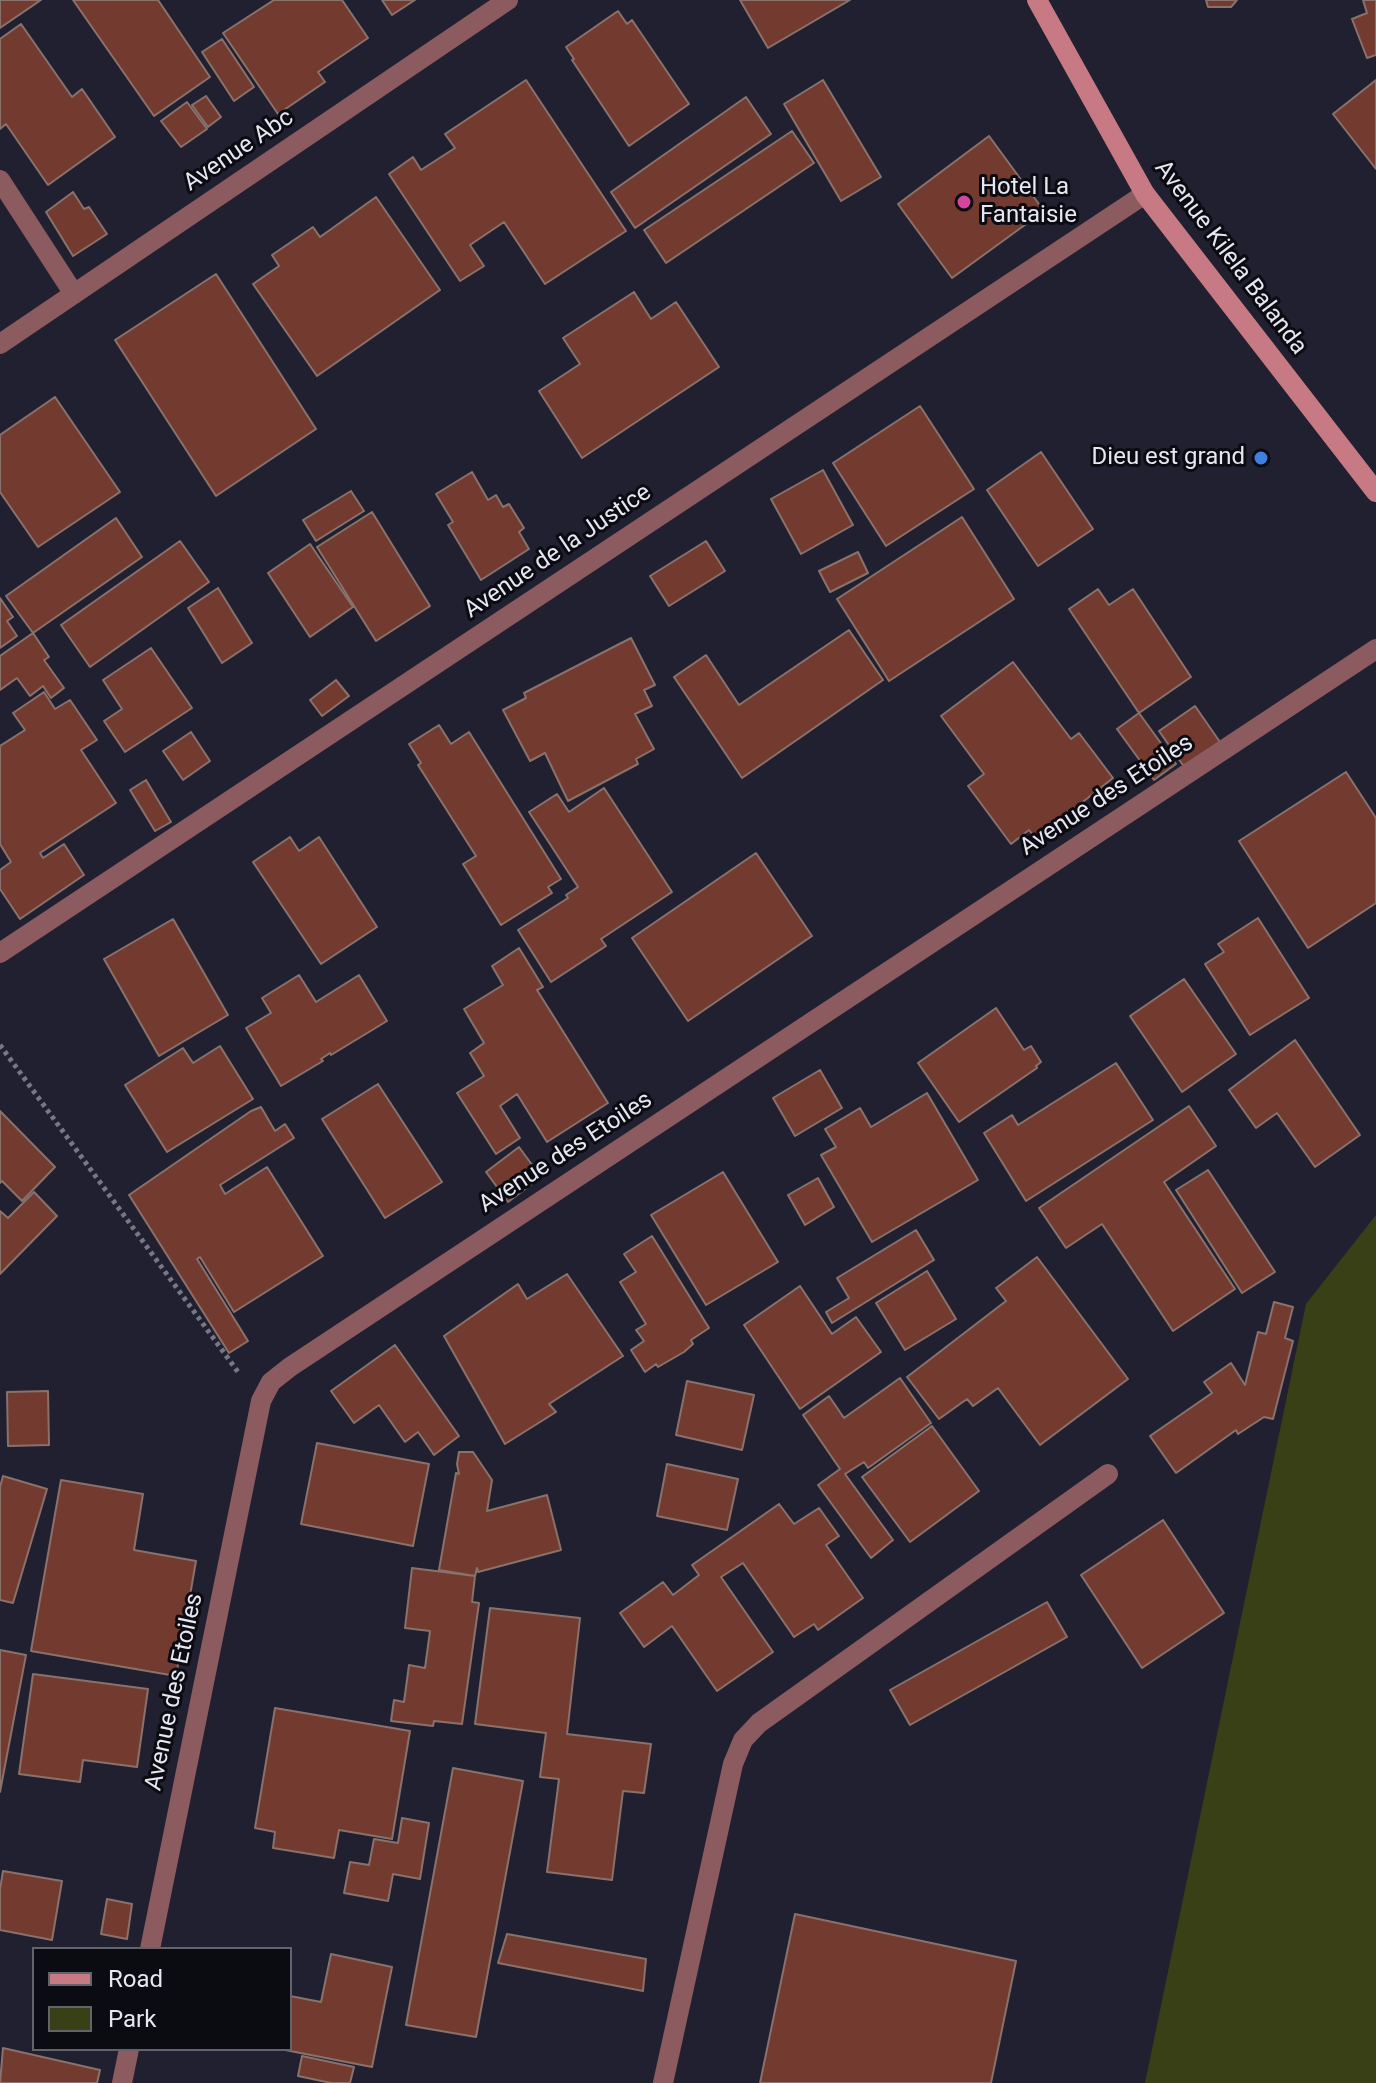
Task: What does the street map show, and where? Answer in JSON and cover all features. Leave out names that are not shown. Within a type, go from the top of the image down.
[{"type":"main road","name":"Avenue Kilela Balanda","points":[[1037,0],[1145,194],[1376,492]]},
{"type":"street","name":"Avenue Abc","points":[[0,344],[508,0]]},
{"type":"street","points":[[0,180],[74,294]]},
{"type":"street","name":"Avenue de la Justice","points":[[0,953],[1145,194]]},
{"type":"street","name":"Avenue des Etoiles","points":[[150,1947],[261,1401],[271,1382],[1376,649]]},
{"type":"street","points":[[663,2083],[733,1764],[743,1740],[759,1723],[1108,1474]]},
{"type":"street","points":[[122,2083],[129,2051]]},
{"type":"path","points":[[0,1045],[218,1347],[261,1401]]},
{"type":"green space","points":[[1376,1215],[1376,2083],[1145,2083],[1306,1304]]},
{"type":"building","points":[[0,0],[41,0],[0,28]]},
{"type":"building","points":[[73,0],[158,0],[210,77],[154,116]]},
{"type":"building","points":[[274,0],[342,0],[368,38],[318,72],[325,82],[278,114],[223,33]]},
{"type":"building","points":[[382,0],[415,0],[392,15]]},
{"type":"building","points":[[740,0],[850,0],[768,48]]},
{"type":"building","points":[[1206,0],[1237,0],[1231,7],[1208,7]]},
{"type":"building","points":[[1363,0],[1376,0],[1376,55],[1367,58],[1352,19],[1367,13]]},
{"type":"building","points":[[618,11],[627,24],[632,20],[689,104],[629,146],[566,47]]},
{"type":"building","points":[[21,24],[72,97],[82,89],[115,137],[48,185],[6,124],[0,129],[0,39]]},
{"type":"building","points":[[222,39],[254,87],[234,101],[202,52]]},
{"type":"building","points":[[526,80],[626,231],[545,284],[504,222],[470,245],[484,266],[460,281],[389,174],[413,157],[421,170],[455,148],[445,134]]},
{"type":"building","points":[[823,80],[881,177],[841,201],[784,104]]},
{"type":"building","points":[[1376,80],[1376,169],[1333,114]]},
{"type":"building","points":[[206,96],[221,117],[208,127],[192,105]]},
{"type":"building","points":[[746,97],[771,134],[635,228],[611,192]]},
{"type":"building","points":[[187,102],[207,129],[181,147],[161,121]]},
{"type":"building","points":[[792,131],[814,163],[666,263],[644,230]]},
{"type":"building","points":[[989,136],[1044,211],[952,278],[898,204]]},
{"type":"building","points":[[73,192],[84,209],[89,207],[107,234],[73,256],[46,212]]},
{"type":"building","points":[[376,197],[440,290],[317,376],[253,284],[279,266],[272,255],[313,227],[320,237]]},
{"type":"building","points":[[216,274],[316,429],[216,496],[115,340]]},
{"type":"building","points":[[634,292],[651,319],[676,302],[719,367],[582,458],[539,391],[580,364],[563,338]]},
{"type":"building","points":[[55,397],[120,492],[38,547],[0,492],[0,435]]},
{"type":"building","points":[[920,406],[974,489],[886,546],[833,463]]},
{"type":"building","points":[[1041,452],[1093,529],[1038,566],[987,490]]},
{"type":"building","points":[[823,470],[853,525],[801,554],[771,499]]},
{"type":"building","points":[[472,472],[488,500],[496,495],[503,507],[509,504],[524,528],[519,532],[529,549],[481,580],[448,525],[453,522],[436,494]]},
{"type":"building","points":[[351,491],[364,511],[316,541],[303,520]]},
{"type":"building","points":[[372,512],[430,606],[376,641],[317,547]]},
{"type":"building","points":[[962,517],[1014,599],[889,681],[837,599]]},
{"type":"building","points":[[116,518],[142,557],[33,633],[6,596]]},
{"type":"building","points":[[180,541],[209,582],[90,667],[61,625]]},
{"type":"building","points":[[706,541],[725,571],[669,606],[650,576]]},
{"type":"building","points":[[310,544],[353,607],[310,637],[268,573]]},
{"type":"building","points":[[858,552],[868,573],[830,592],[819,571]]},
{"type":"building","points":[[218,588],[252,643],[222,663],[188,608]]},
{"type":"building","points":[[1098,589],[1109,605],[1133,589],[1191,677],[1139,713],[1069,609]]},
{"type":"building","points":[[0,598],[13,617],[7,621],[17,636],[0,648]]},
{"type":"building","points":[[849,630],[883,680],[742,778],[674,677],[706,655],[739,705]]},
{"type":"building","points":[[33,633],[49,657],[44,660],[64,688],[51,698],[43,686],[30,696],[17,678],[0,690],[0,656]]},
{"type":"building","points":[[631,638],[655,685],[644,690],[652,706],[635,714],[654,749],[636,759],[638,764],[568,801],[545,753],[530,761],[503,710],[526,698],[524,693]]},
{"type":"building","points":[[151,648],[192,708],[125,752],[104,721],[122,709],[103,680]]},
{"type":"building","points":[[1013,662],[1071,739],[1079,733],[1113,778],[1036,839],[1029,830],[1011,844],[968,786],[984,774],[941,716]]},
{"type":"building","points":[[336,680],[349,696],[322,716],[310,700]]},
{"type":"building","points":[[44,692],[55,709],[70,700],[97,740],[81,750],[116,803],[40,853],[43,858],[64,844],[84,875],[20,919],[0,889],[0,870],[11,862],[0,844],[0,746],[25,730],[13,713]]},
{"type":"building","points":[[1195,706],[1220,742],[1185,768],[1159,731]]},
{"type":"building","points":[[1139,713],[1176,764],[1154,780],[1117,729]]},
{"type":"building","points":[[439,725],[451,744],[469,732],[561,879],[548,887],[552,893],[501,925],[463,864],[476,856],[418,765],[421,763],[409,744]]},
{"type":"building","points":[[191,732],[210,761],[183,780],[163,751]]},
{"type":"building","points":[[1346,772],[1376,818],[1376,903],[1308,948],[1239,841]]},
{"type":"building","points":[[146,780],[171,822],[155,831],[130,790]]},
{"type":"building","points":[[604,788],[672,892],[601,939],[606,946],[551,982],[518,930],[568,898],[566,895],[578,887],[529,812],[557,794],[569,812]]},
{"type":"building","points":[[290,837],[299,851],[319,837],[377,927],[321,964],[253,862]]},
{"type":"building","points":[[756,853],[812,936],[688,1021],[632,938]]},
{"type":"building","points":[[1258,918],[1309,998],[1250,1035],[1205,964],[1224,952],[1218,944]]},
{"type":"building","points":[[173,919],[228,1015],[159,1056],[104,959]]},
{"type":"building","points":[[519,948],[543,987],[537,990],[608,1103],[547,1142],[517,1094],[500,1106],[520,1138],[496,1154],[457,1093],[484,1076],[470,1053],[484,1043],[464,1009],[503,985],[492,966]]},
{"type":"building","points":[[299,975],[316,1002],[359,975],[387,1021],[330,1053],[321,1059],[323,1061],[281,1086],[246,1028],[271,1013],[262,998]]},
{"type":"building","points":[[1184,979],[1236,1054],[1182,1092],[1130,1016]]},
{"type":"building","points":[[996,1008],[1024,1050],[1031,1046],[1041,1062],[1037,1068],[959,1122],[918,1063]]},
{"type":"building","points":[[1295,1040],[1360,1135],[1315,1167],[1277,1113],[1256,1128],[1229,1090]]},
{"type":"building","points":[[220,1046],[253,1099],[167,1152],[125,1085],[183,1048],[193,1063]]},
{"type":"building","points":[[1116,1063],[1153,1120],[1026,1201],[984,1133],[1012,1115],[1018,1125]]},
{"type":"building","points":[[820,1070],[842,1108],[795,1136],[773,1098]]},
{"type":"building","points":[[378,1084],[442,1182],[385,1218],[322,1119]]},
{"type":"building","points":[[927,1093],[978,1180],[872,1242],[821,1155],[836,1147],[825,1129],[860,1108],[871,1127]]},
{"type":"building","points":[[1189,1106],[1216,1146],[1164,1182],[1235,1289],[1173,1331],[1102,1224],[1066,1248],[1039,1208]]},
{"type":"building","points":[[261,1107],[275,1131],[285,1124],[294,1138],[220,1185],[225,1194],[267,1167],[323,1256],[234,1312],[200,1257],[197,1259],[248,1341],[229,1353],[129,1195]]},
{"type":"building","points":[[0,1111],[55,1167],[22,1201],[2,1181],[0,1183]]},
{"type":"building","points":[[519,1147],[541,1177],[508,1202],[486,1172]]},
{"type":"building","points":[[1208,1170],[1275,1272],[1242,1293],[1176,1190]]},
{"type":"building","points":[[723,1172],[778,1262],[706,1305],[651,1215]]},
{"type":"building","points":[[818,1178],[834,1207],[805,1225],[788,1195]]},
{"type":"building","points":[[34,1192],[57,1216],[0,1274],[0,1211],[8,1218]]},
{"type":"building","points":[[916,1230],[934,1260],[832,1323],[826,1312],[849,1298],[837,1278]]},
{"type":"building","points":[[652,1236],[709,1328],[691,1340],[693,1344],[684,1352],[645,1372],[631,1350],[644,1341],[636,1330],[646,1324],[620,1282],[636,1272],[624,1254]]},
{"type":"building","points":[[1037,1257],[1128,1379],[1040,1445],[998,1388],[973,1406],[967,1399],[939,1419],[907,1377],[1006,1301],[996,1288]]},
{"type":"building","points":[[927,1271],[956,1319],[905,1350],[876,1303]]},
{"type":"building","points":[[567,1274],[623,1356],[549,1404],[556,1412],[505,1444],[444,1336],[518,1284],[527,1299]]},
{"type":"building","points":[[800,1286],[832,1334],[856,1317],[881,1352],[800,1409],[744,1325]]},
{"type":"building","points":[[1274,1302],[1293,1307],[1285,1338],[1293,1341],[1273,1419],[1264,1417],[1238,1434],[1236,1430],[1176,1473],[1150,1436],[1212,1393],[1204,1382],[1231,1363],[1245,1385],[1258,1332],[1266,1334]]},
{"type":"building","points":[[395,1345],[459,1436],[434,1455],[418,1432],[405,1442],[379,1405],[354,1423],[331,1391]]},
{"type":"building","points":[[900,1378],[931,1423],[868,1468],[864,1462],[845,1474],[893,1540],[871,1558],[818,1485],[840,1469],[803,1415],[829,1396],[844,1418]]},
{"type":"building","points":[[687,1381],[754,1395],[742,1450],[676,1435]]},
{"type":"building","points":[[48,1391],[49,1445],[8,1446],[7,1392]]},
{"type":"building","points":[[932,1426],[979,1491],[910,1542],[862,1477]]},
{"type":"building","points":[[317,1443],[429,1464],[413,1546],[301,1524]]},
{"type":"building","points":[[459,1452],[473,1452],[492,1480],[487,1511],[547,1495],[561,1550],[478,1572],[477,1568],[475,1576],[439,1570],[456,1473],[459,1474]]},
{"type":"building","points":[[667,1464],[738,1479],[727,1530],[657,1516]]},
{"type":"building","points":[[3,1476],[47,1489],[13,1603],[0,1600],[0,1487]]},
{"type":"building","points":[[61,1480],[143,1494],[134,1550],[196,1561],[176,1676],[31,1651]]},
{"type":"building","points":[[779,1504],[794,1524],[819,1508],[839,1536],[826,1545],[863,1598],[818,1630],[814,1624],[794,1637],[743,1563],[721,1577],[773,1652],[717,1691],[672,1626],[644,1647],[620,1613],[663,1582],[673,1595],[699,1575],[692,1565]]},
{"type":"building","points":[[1163,1520],[1224,1613],[1142,1668],[1081,1575]]},
{"type":"building","points":[[412,1568],[475,1576],[472,1602],[479,1603],[462,1724],[434,1721],[433,1726],[391,1721],[394,1700],[404,1702],[409,1665],[425,1668],[430,1631],[405,1628]]},
{"type":"building","points":[[1047,1602],[1067,1637],[910,1725],[890,1690]]},
{"type":"building","points":[[490,1608],[580,1618],[567,1734],[651,1744],[644,1793],[623,1791],[612,1880],[547,1872],[559,1779],[540,1777],[546,1733],[475,1724]]},
{"type":"building","points":[[0,1650],[26,1655],[0,1792]]},
{"type":"building","points":[[33,1674],[148,1689],[137,1767],[83,1760],[80,1782],[19,1774]]},
{"type":"building","points":[[275,1708],[410,1731],[392,1839],[339,1830],[334,1858],[273,1848],[275,1832],[255,1828]]},
{"type":"building","points":[[453,1768],[523,1781],[476,2037],[406,2025]]},
{"type":"building","points":[[402,1818],[429,1823],[420,1879],[393,1874],[388,1901],[344,1893],[350,1862],[369,1865],[374,1839],[398,1843]]},
{"type":"building","points":[[3,1871],[62,1881],[52,1940],[0,1930]]},
{"type":"building","points":[[107,1899],[132,1904],[127,1939],[101,1934]]},
{"type":"building","points":[[795,1914],[1016,1961],[991,2083],[760,2083]]},
{"type":"building","points":[[507,1934],[646,1959],[643,1991],[498,1963]]},
{"type":"building","points":[[331,1954],[392,1967],[372,2067],[290,2051],[292,1996],[321,2002]]},
{"type":"building","points":[[3,2048],[100,2070],[97,2083],[0,2083]]},
{"type":"building","points":[[302,2056],[354,2067],[350,2083],[331,2083],[298,2076]]},
{"type":"place","name":"Hotel La Fantaisie","points":[[964,202]]},
{"type":"place","name":"Dieu est grand","points":[[1261,458]]}]
